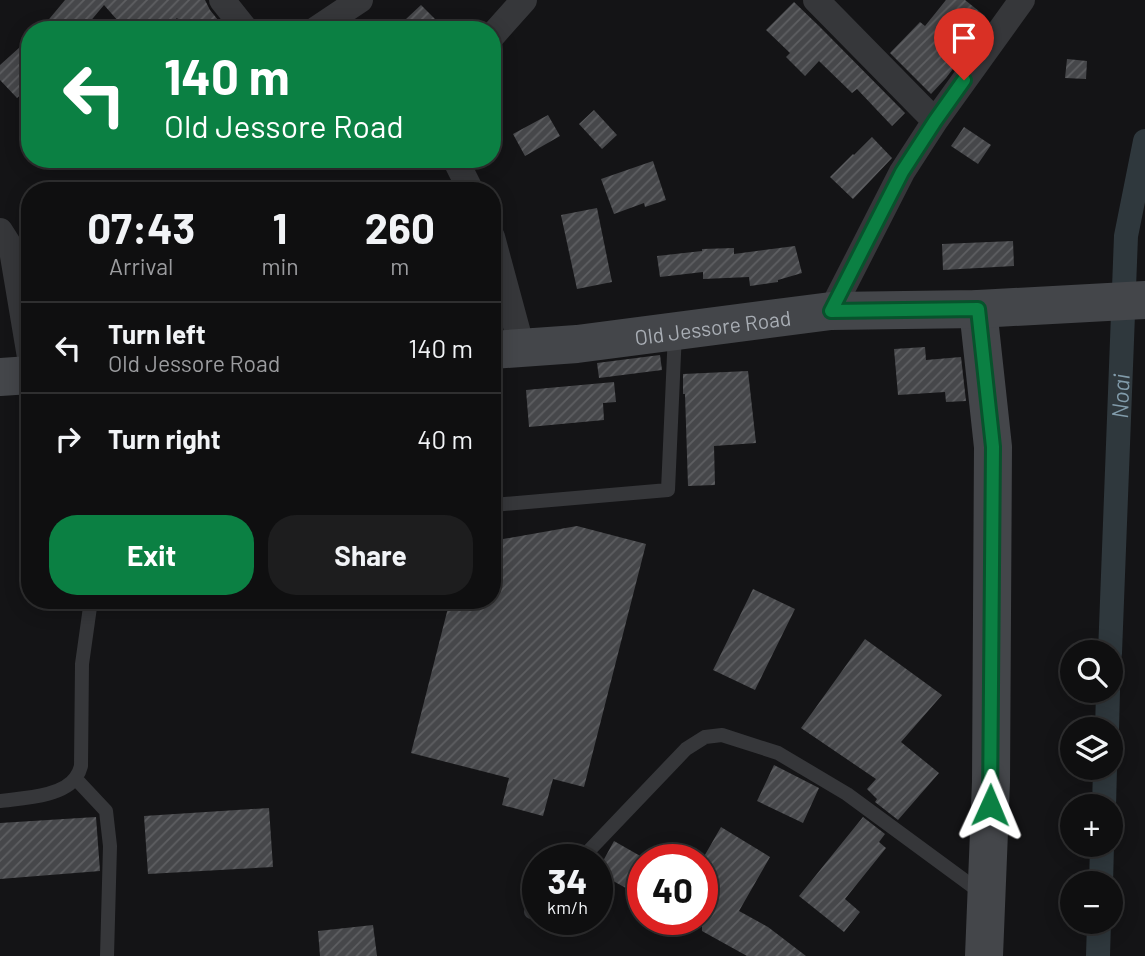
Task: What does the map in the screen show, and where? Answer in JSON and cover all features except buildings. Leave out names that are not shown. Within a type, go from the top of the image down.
[{"type":"street","points":[[222,0],[239,21]]},
{"type":"street","points":[[329,21],[360,0]]},
{"type":"street","points":[[501,26],[524,0]]},
{"type":"street","points":[[816,0],[935,121]]},
{"type":"street","points":[[831,311],[902,172],[935,121],[1023,0]]},
{"type":"street","points":[[0,231],[12,250],[21,304]]},
{"type":"street","name":"Old Jessore Road","points":[[507,349],[577,345],[831,311],[978,309],[1145,300]]},
{"type":"street","points":[[501,304],[507,349]]},
{"type":"street","points":[[978,309],[993,447],[990,782],[984,956]]},
{"type":"street","points":[[0,377],[21,376]]},
{"type":"lane","points":[[501,504],[668,490],[675,332]]},
{"type":"lane","points":[[0,801],[59,790],[75,779],[81,766],[82,664],[90,609]]},
{"type":"lane","points":[[595,844],[686,749],[705,737],[722,735],[778,753],[847,794],[986,897]]},
{"type":"lane","points":[[75,779],[106,811],[110,846],[107,956]]},
{"type":"waterway","name":"Noai","points":[[1110,640],[1126,236],[1145,141]]},
{"type":"waterway","name":"Noai","points":[[1107,717],[1108,703]]},
{"type":"waterway","name":"Noai","points":[[1104,794],[1105,780]]},
{"type":"waterway","name":"Noai","points":[[1101,871],[1102,857]]},
{"type":"waterway","name":"Noai","points":[[1098,956],[1099,934]]},
{"type":"route","points":[[964,80],[902,172],[831,311],[978,309],[993,447],[990,805]]}]
